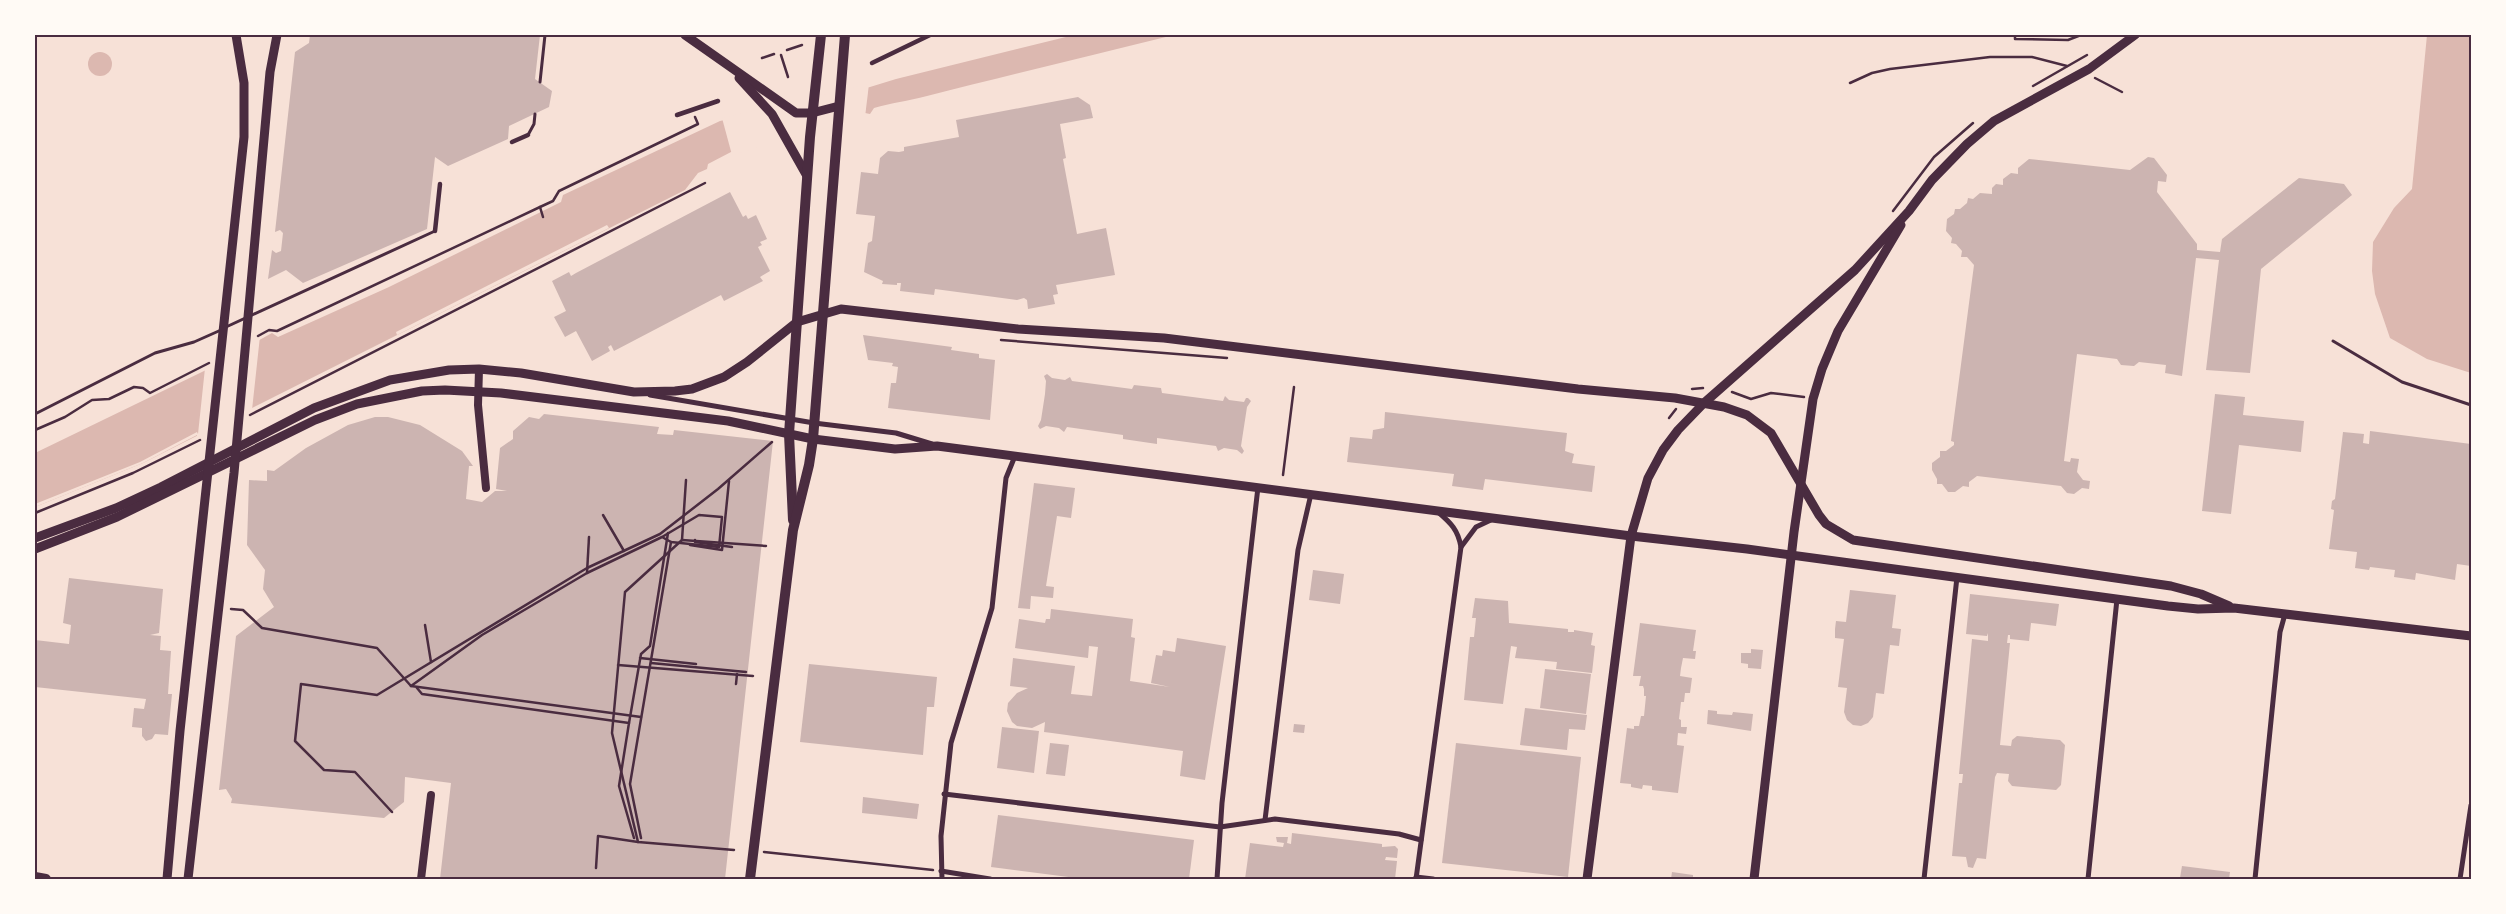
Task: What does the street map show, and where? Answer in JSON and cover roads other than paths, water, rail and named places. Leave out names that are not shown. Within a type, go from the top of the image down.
[{"type":"main road","points":[[167,879],[180,731],[245,110],[242,66],[236,35]]},
{"type":"main road","points":[[188,879],[231,502],[270,72],[277,35]]},
{"type":"main road","points":[[685,35],[796,114],[812,113],[839,106]]},
{"type":"main road","points":[[750,879],[793,530],[809,465],[813,439],[845,35]]},
{"type":"main road","points":[[1587,879],[1631,536],[1642,494],[1656,463],[1675,434],[1704,403],[1844,281],[1909,211],[1944,166],[1981,131],[2089,69],[2135,35]]},
{"type":"main road","points":[[793,530],[789,434],[812,113],[821,40]]},
{"type":"main road","points":[[730,68],[772,114],[807,176]]},
{"type":"main road","points":[[1754,879],[1792,555],[1812,406],[1824,362],[1838,331],[1909,211]]},
{"type":"main road","points":[[35,538],[125,504],[314,408],[390,380],[431,372],[479,370],[521,373],[634,392],[675,391],[710,383],[736,370],[797,322],[841,309],[1018,329],[1164,338],[1356,363],[1578,389],[1675,398],[1704,403],[1736,411],[1761,423],[1780,445],[1814,509],[1826,524],[1852,540],[2171,586],[2200,594],[2234,608]]},
{"type":"main road","points":[[35,549],[117,517],[315,420],[356,404],[422,392],[478,391],[728,421],[813,439],[895,449],[937,446],[1631,536],[1957,576],[2198,609],[2234,608],[2471,636]]},
{"type":"main road","points":[[35,878],[46,879]]},
{"type":"street","points":[[872,63],[930,35]]},
{"type":"street","points":[[677,115],[718,101]]},
{"type":"street","points":[[512,142],[528,135]]},
{"type":"street","points":[[435,231],[440,184]]},
{"type":"street","points":[[479,370],[478,391],[486,488]]},
{"type":"street","points":[[634,392],[814,423],[896,433],[937,446]]},
{"type":"street","points":[[942,879],[940,871],[944,794],[957,719],[992,608],[1006,478],[1015,456]]},
{"type":"street","points":[[1217,879],[1221,845],[1220,827],[1258,487]]},
{"type":"street","points":[[1265,820],[1298,550],[1311,494]]},
{"type":"street","points":[[1433,879],[1416,878],[1461,547],[1459,536],[1453,525],[1435,510]]},
{"type":"street","points":[[1461,547],[1476,527],[1496,518]]},
{"type":"street","points":[[1924,879],[1957,576]]},
{"type":"street","points":[[2088,879],[2117,598]]},
{"type":"street","points":[[2255,879],[2280,632],[2285,614]]},
{"type":"street","points":[[944,794],[1220,827],[1242,826],[1275,818],[1390,832],[1421,840]]},
{"type":"street","points":[[421,879],[431,795]]},
{"type":"street","points":[[2460,879],[2471,805]]},
{"type":"street","points":[[940,871],[990,879]]},
{"type":"lane","points":[[540,82],[545,35]]},
{"type":"lane","points":[[528,135],[534,124],[535,114]]},
{"type":"lane","points":[[35,414],[155,353],[194,342],[435,231]]},
{"type":"lane","points":[[2333,341],[2402,382],[2471,405]]}]
